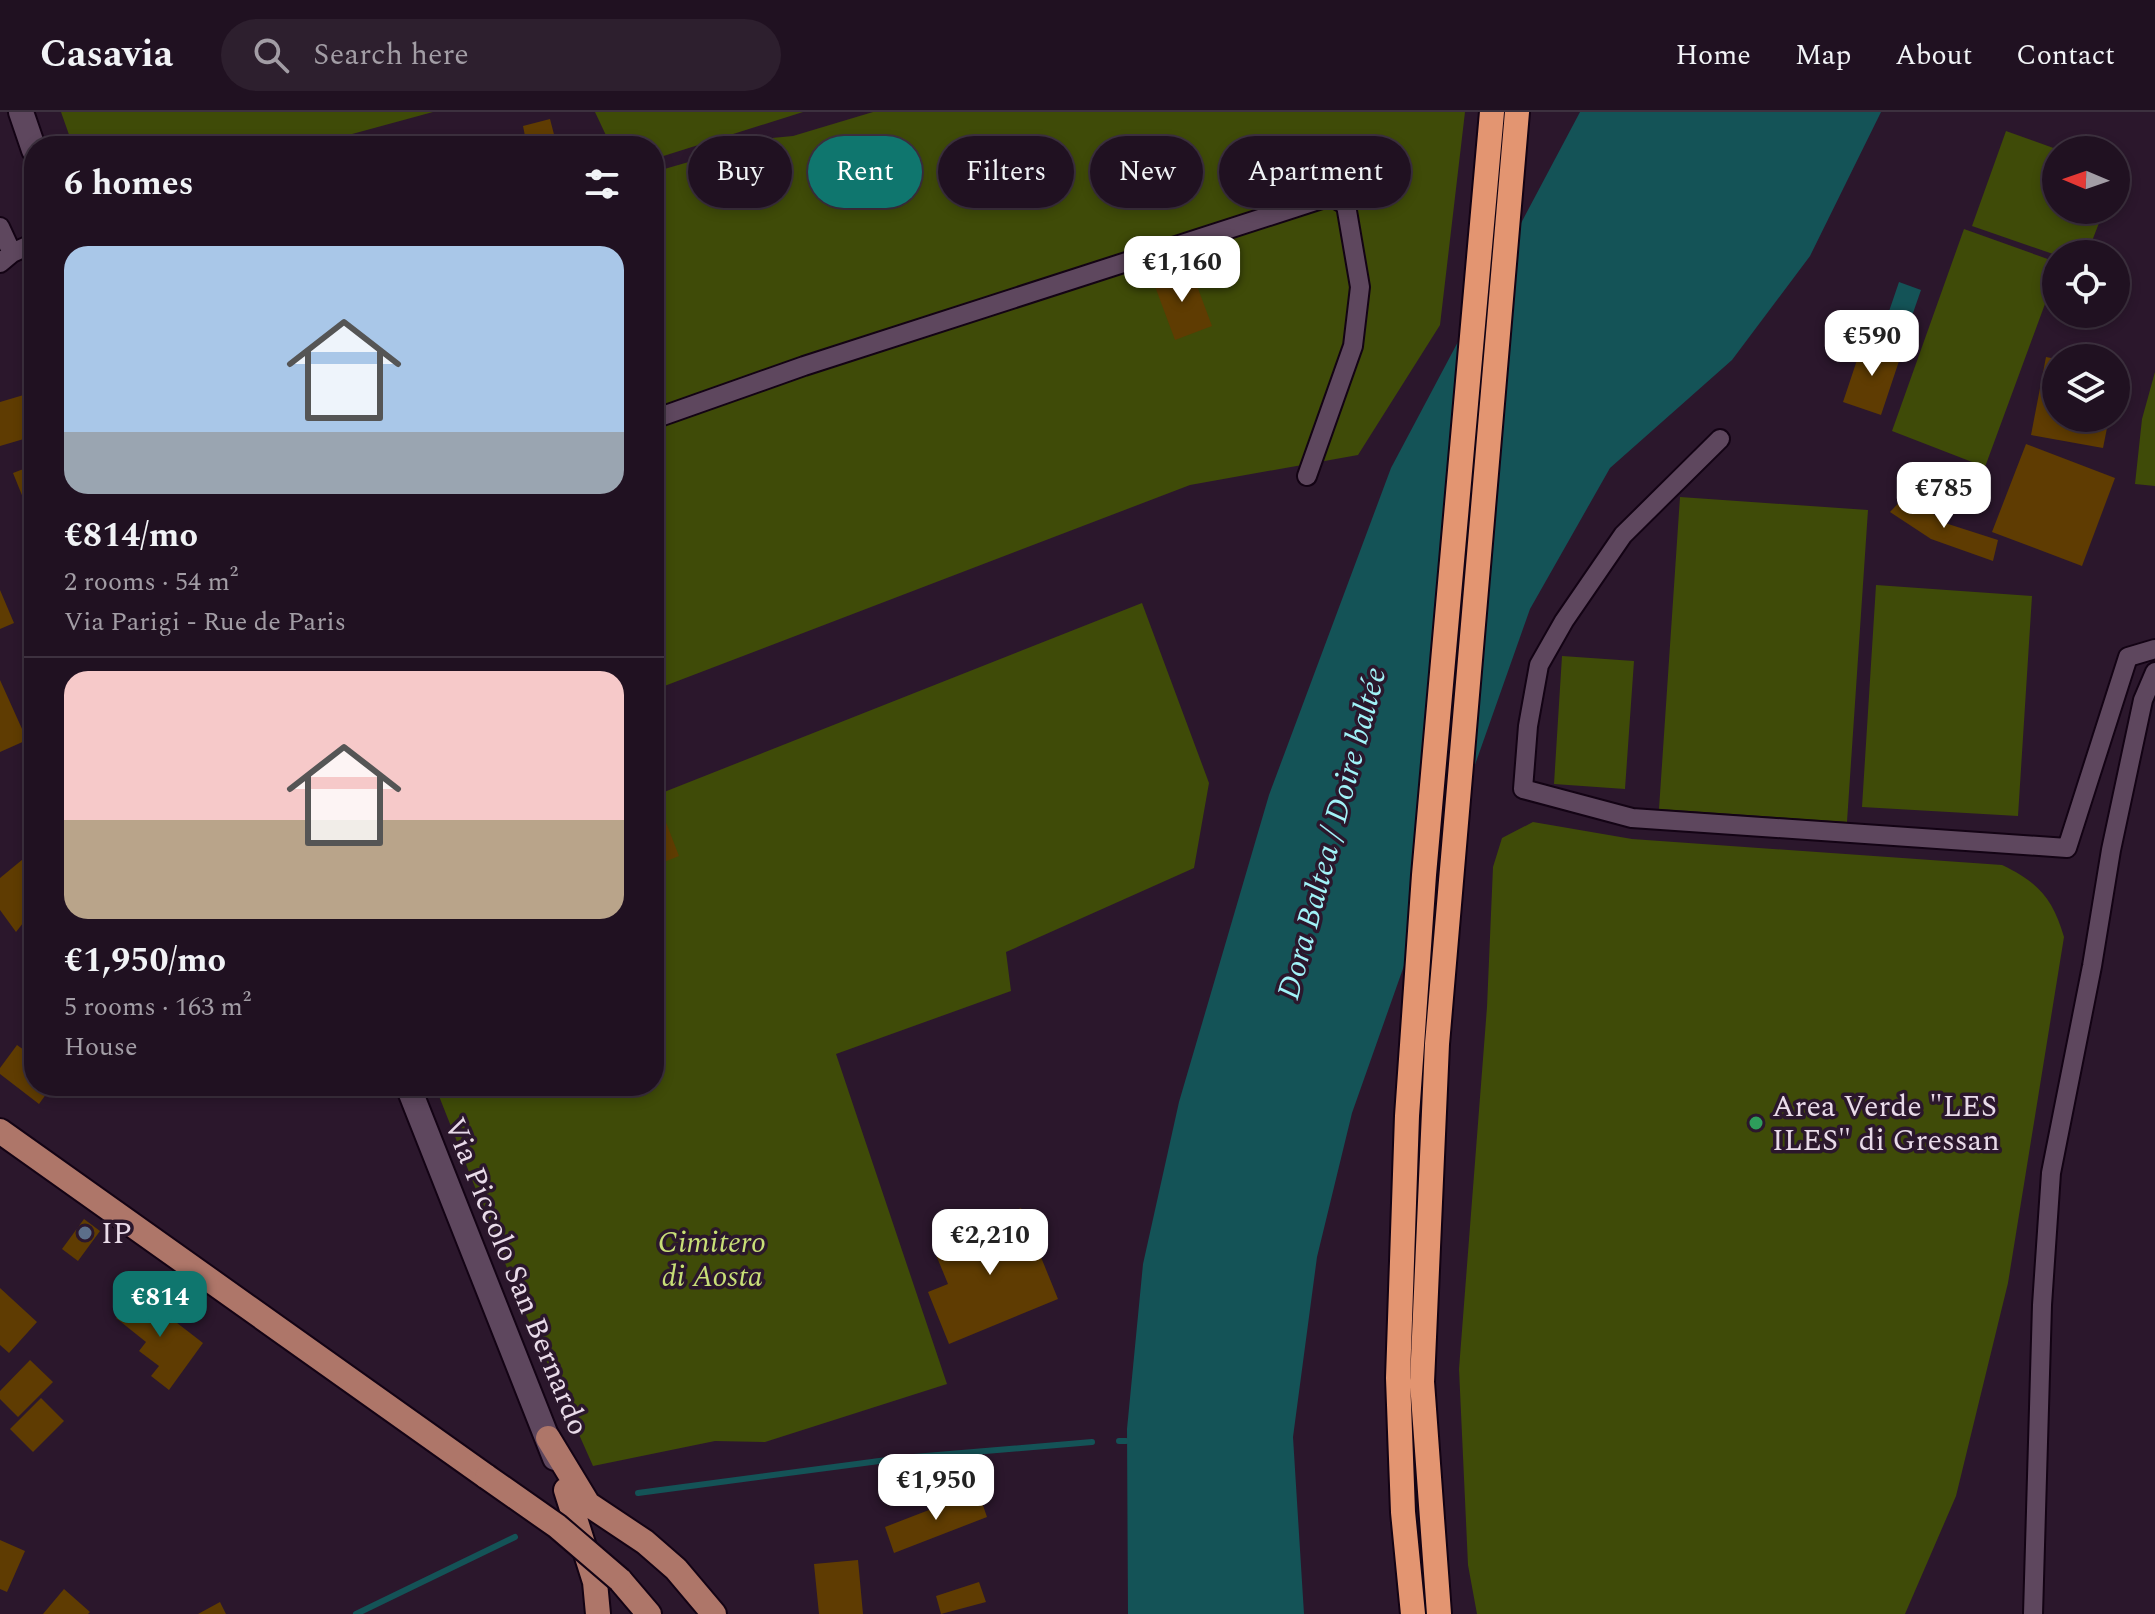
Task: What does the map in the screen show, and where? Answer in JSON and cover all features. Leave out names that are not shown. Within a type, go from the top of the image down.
[{"type":"highway","points":[[1413,1614],[1403,1512],[1398,1378],[1407,1116],[1424,875],[1492,112]]},
{"type":"highway","points":[[1439,1614],[1422,1382],[1437,1044],[1517,112]]},
{"type":"main road","points":[[0,1131],[557,1526],[620,1580],[649,1614]]},
{"type":"main road","points":[[548,1438],[588,1504],[645,1542],[676,1569],[714,1614]]},
{"type":"main road","points":[[566,1490],[595,1582],[598,1614]]},
{"type":"main road","points":[[582,1541],[590,1528],[599,1522],[614,1523]]},
{"type":"street","points":[[21,112],[29,136]]},
{"type":"street","points":[[664,415],[804,366],[1331,196],[1346,205],[1360,287],[1353,346],[1307,476]]},
{"type":"street","points":[[0,227],[6,258],[24,248]]},
{"type":"street","points":[[1720,439],[1623,535],[1564,621],[1539,665],[1528,726],[1523,789],[1632,818],[2067,848],[2128,657],[2155,649]]},
{"type":"street","points":[[2033,1614],[2041,1320],[2051,1173],[2092,966],[2111,850],[2143,700],[2155,672]]},
{"type":"street","name":"Via Piccolo San Bernardo","points":[[412,1096],[566,1490]]},
{"type":"green space","points":[[61,112],[433,112],[345,136],[69,136]]},
{"type":"green space","points":[[595,112],[803,112],[727,136],[688,136],[688,148],[664,156],[664,136],[606,136]]},
{"type":"green space","points":[[873,112],[1465,112],[1440,325],[1358,455],[1190,485],[664,686],[664,169],[688,162],[688,208],[792,208],[792,136]]},
{"type":"green space","points":[[2006,131],[2042,144],[2042,224],[2099,224],[2092,240],[2042,240],[2042,250],[1972,226]]},
{"type":"green space","points":[[1964,229],[2042,257],[2042,312],[1985,467],[1892,431]]},
{"type":"green space","points":[[2155,372],[2155,486],[2135,484],[2142,419]]},
{"type":"green space","points":[[1680,497],[1868,510],[1847,822],[1659,809]]},
{"type":"green space","points":[[1876,585],[2032,596],[2018,816],[1862,807]]},
{"type":"green space","name":"Cimitero di Aosta","points":[[1142,603],[1209,783],[1194,868],[1006,952],[1011,991],[836,1054],[947,1384],[765,1442],[715,1441],[593,1466],[522,1306],[439,1096],[664,1096],[664,792]]},
{"type":"green space","points":[[1562,656],[1634,661],[1625,789],[1554,784]]},
{"type":"green space","name":"Area Verde \"LES ILES\" di Gressan","points":[[1533,822],[1632,839],[2002,865],[2035,885],[2055,912],[2064,937],[2008,1283],[1956,1496],[1905,1614],[1477,1614],[1468,1565],[1459,1369],[1487,1007],[1493,867],[1502,838]]},
{"type":"water","name":"Dora Baltea / Doire baltée","points":[[1580,112],[1881,112],[1810,256],[1732,360],[1610,468],[1530,609],[1352,1113],[1317,1257],[1293,1437],[1304,1614],[1128,1614],[1127,1429],[1143,1264],[1179,1102],[1269,795],[1391,468]]},
{"type":"water","points":[[1899,282],[1921,290],[1906,333],[1884,326]]},
{"type":"building","points":[[550,119],[554,136],[525,136],[523,126]]},
{"type":"building","points":[[1190,267],[1212,326],[1175,340],[1153,281]]},
{"type":"building","points":[[1863,342],[1901,355],[1881,415],[1843,402]]},
{"type":"building","points":[[2042,378],[2042,432],[2106,432],[2103,448],[2031,435]]},
{"type":"building","points":[[24,395],[24,439],[0,446],[0,402]]},
{"type":"building","points":[[2026,444],[2115,478],[2082,566],[1992,532]]},
{"type":"building","points":[[24,469],[24,500],[13,473]]},
{"type":"building","points":[[1907,494],[1945,523],[1998,540],[1993,561],[1931,539],[1890,512]]},
{"type":"building","points":[[0,590],[14,623],[0,629]]},
{"type":"building","points":[[0,680],[24,733],[24,741],[0,752]]},
{"type":"building","points":[[664,817],[679,856],[664,862]]},
{"type":"building","points":[[24,858],[24,922],[16,932],[0,910],[0,878]]},
{"type":"building","points":[[17,1045],[24,1050],[24,1092],[0,1074],[0,1068]]},
{"type":"building","points":[[29,1096],[45,1096],[39,1104]]},
{"type":"building","points":[[1021,1208],[1058,1299],[949,1344],[928,1292],[948,1284],[932,1245]]},
{"type":"building","points":[[84,1219],[100,1231],[78,1261],[62,1249]]},
{"type":"building","points":[[0,1288],[37,1322],[9,1353],[0,1345]]},
{"type":"building","points":[[137,1292],[203,1343],[169,1390],[151,1376],[159,1366],[139,1351],[146,1342],[116,1318]]},
{"type":"building","points":[[30,1360],[53,1382],[18,1417],[0,1399],[0,1391]]},
{"type":"building","points":[[41,1398],[64,1421],[33,1452],[10,1429]]},
{"type":"building","points":[[978,1491],[987,1517],[894,1553],[885,1527]]},
{"type":"building","points":[[0,1540],[25,1551],[7,1592],[0,1589]]},
{"type":"building","points":[[858,1560],[863,1614],[819,1614],[814,1564]]},
{"type":"building","points":[[979,1582],[986,1602],[941,1614],[936,1596]]},
{"type":"building","points":[[64,1589],[90,1612],[43,1614]]},
{"type":"building","points":[[220,1602],[226,1614],[198,1614]]},
{"type":"waterway","points":[[1119,1441],[1126,1441]]},
{"type":"waterway","points":[[638,1493],[902,1458],[1092,1442]]},
{"type":"waterway","points":[[356,1614],[515,1537]]},
{"type":"place","name":"Area Verde \"LES ILES\" di Gressan","points":[[1756,1123]]},
{"type":"place","name":"IP","points":[[85,1233]]}]
